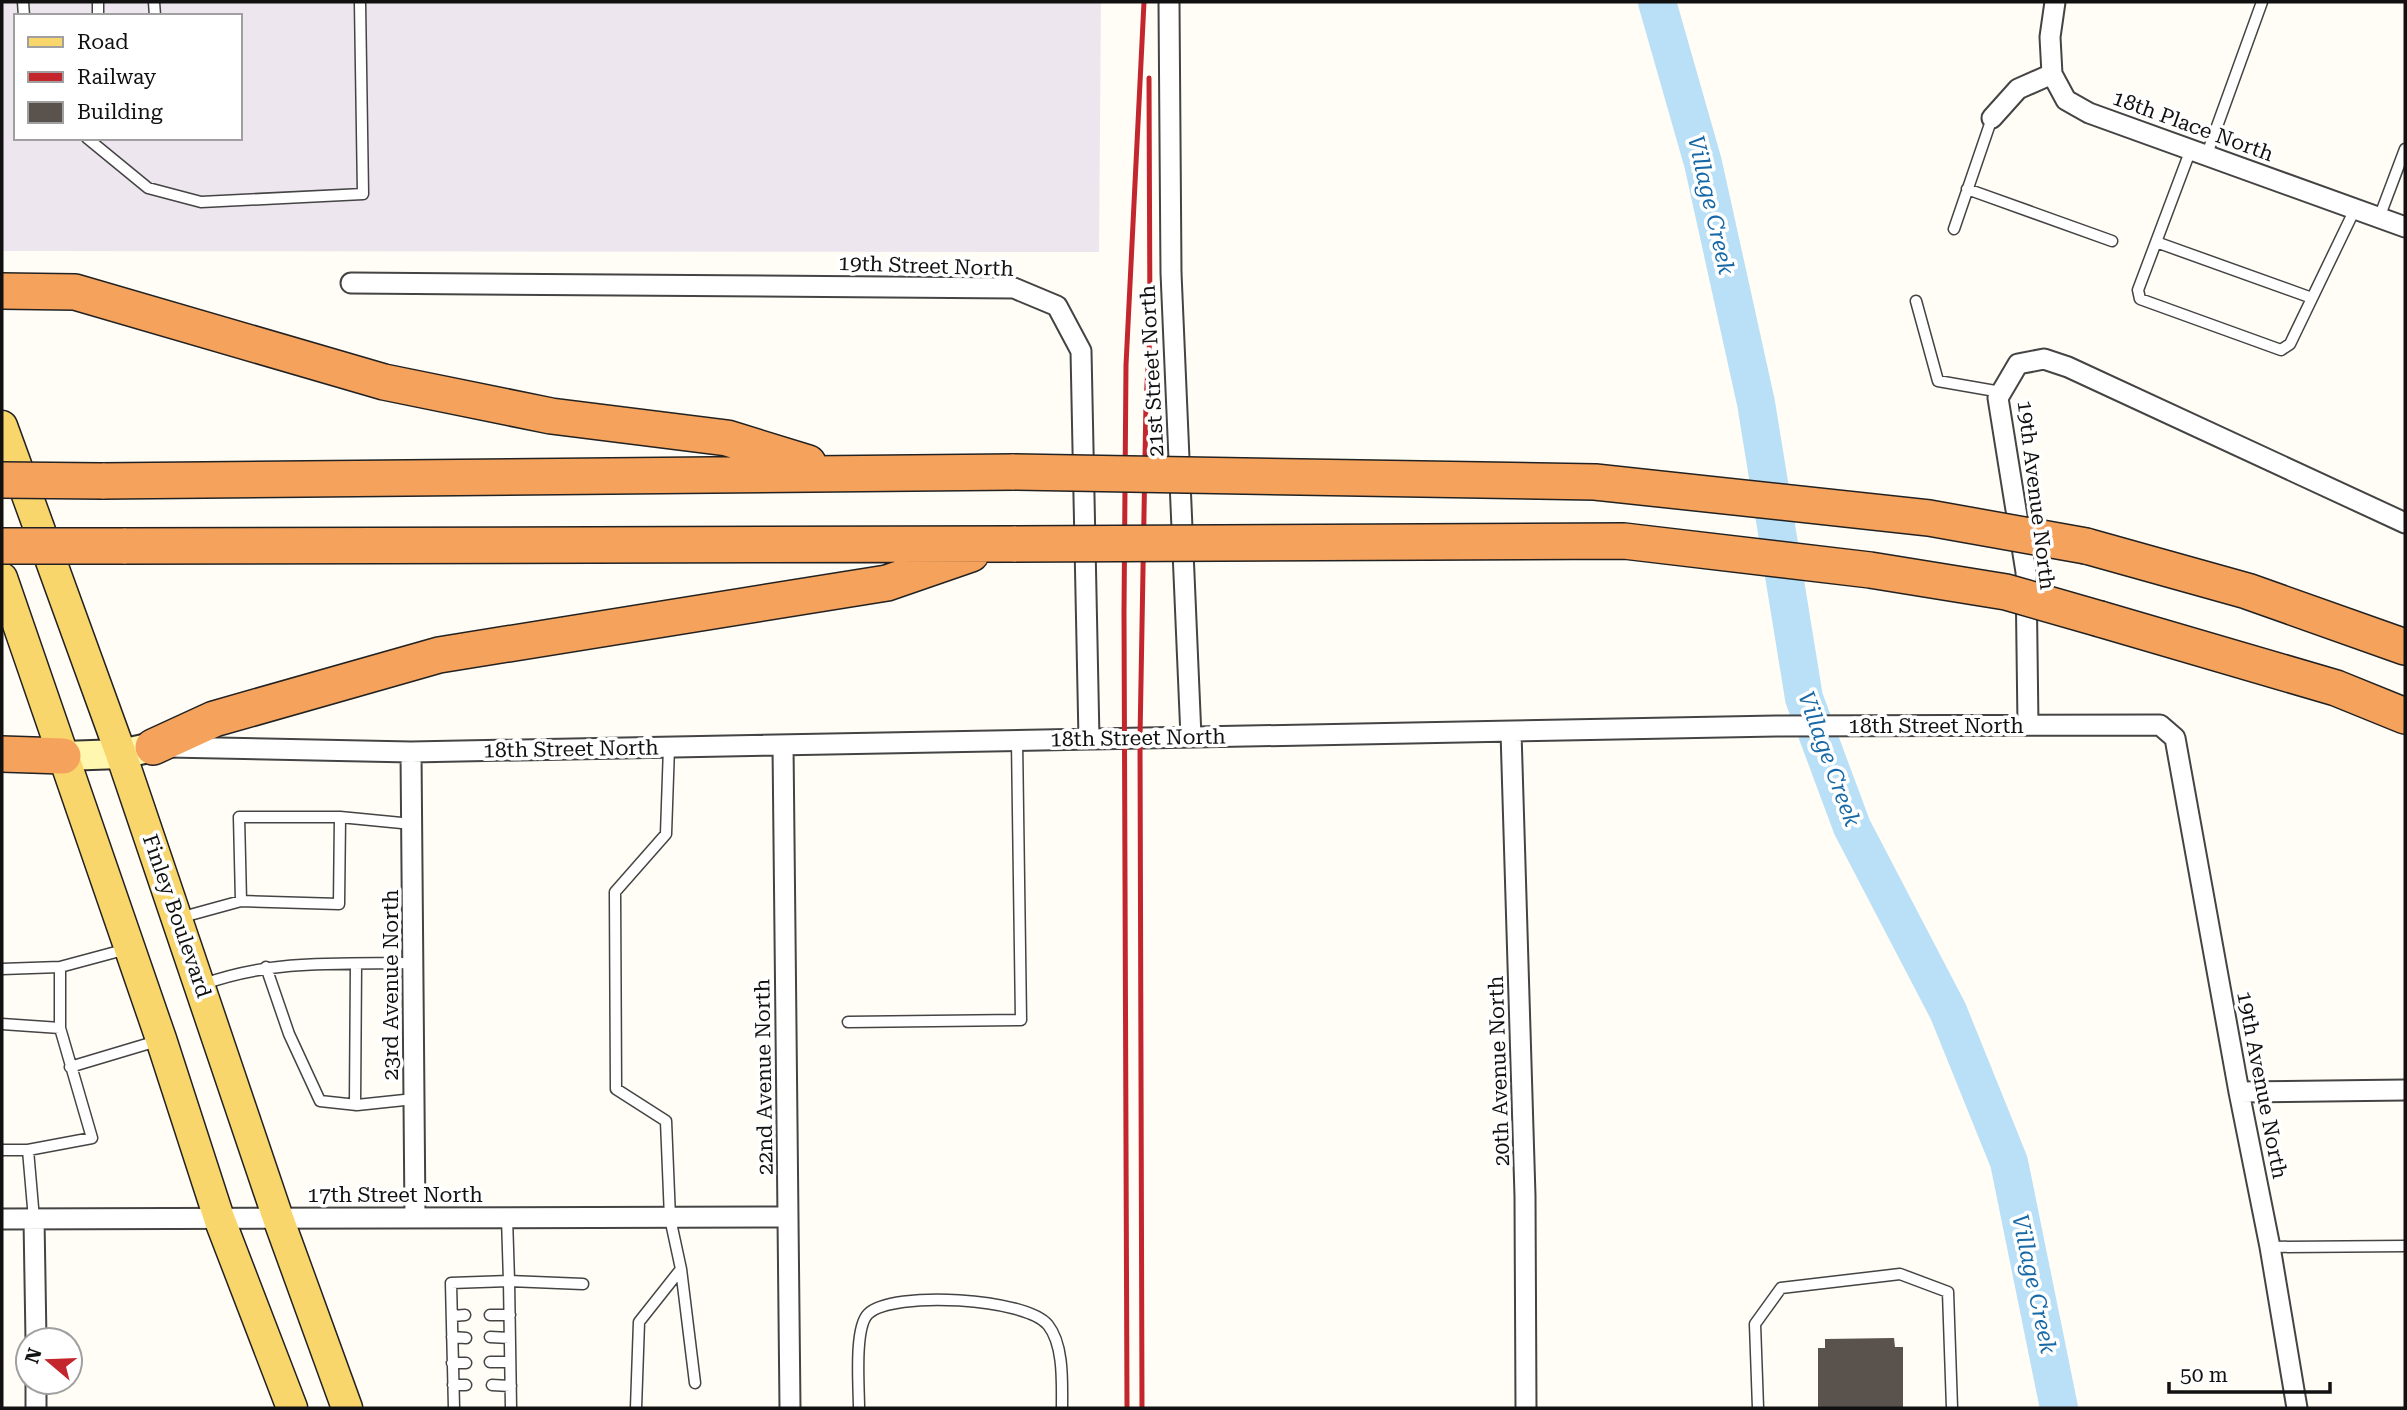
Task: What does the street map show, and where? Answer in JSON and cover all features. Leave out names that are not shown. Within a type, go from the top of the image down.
[{"type":"highway","points":[[2,291],[75,292],[384,383],[551,416],[727,438],[841,473]]},
{"type":"highway","points":[[2,480],[1014,472],[1595,482],[1929,517],[2086,547],[2247,591],[2405,646]]},
{"type":"highway","points":[[2,546],[1624,541],[1870,570],[2007,592],[2336,688],[2405,716]]},
{"type":"highway","points":[[137,751],[214,719],[439,655],[887,583],[1006,545]]},
{"type":"highway","points":[[2,754],[63,756]]},
{"type":"main road","name":"Finley Boulevard","points":[[2,426],[137,751],[178,918],[278,1218],[347,1408]]},
{"type":"main road","points":[[2,578],[162,1039],[219,1219],[292,1408]]},
{"type":"main road","name":"18th Street North","points":[[63,756],[137,751]]},
{"type":"street","name":"21st Street North","points":[[1169,2],[1171,273],[1191,737]]},
{"type":"street","points":[[1992,118],[2018,89],[2052,74],[2050,37],[2056,2]]},
{"type":"street","name":"18th Place North","points":[[2052,74],[2066,100],[2077,107],[2405,227]]},
{"type":"street","name":"19th Street North","points":[[351,283],[1014,288],[1057,306],[1081,351],[1088,739]]},
{"type":"street","name":"19th Avenue North","points":[[2028,725],[2026,572],[1998,398],[2018,364],[2044,359],[2068,367],[2405,523]]},
{"type":"street","name":"18th Street North","points":[[137,751],[411,752],[1776,726],[2160,725],[2175,738],[2180,771]]},
{"type":"street","name":"20th Avenue North","points":[[1511,732],[1525,1196],[1526,1408]]},
{"type":"street","name":"22nd Avenue North","points":[[783,745],[790,1408]]},
{"type":"street","name":"23rd Avenue North","points":[[411,752],[415,1218]]},
{"type":"street","name":"19th Avenue North","points":[[2180,771],[2270,1247],[2297,1408]]},
{"type":"street","points":[[2239,1092],[2405,1090]]},
{"type":"street","name":"17th Street North","points":[[2,1219],[788,1217]]},
{"type":"street","points":[[34,1219],[36,1326]]},
{"type":"lane","points":[[2262,2],[2199,151],[2156,242],[2138,289],[2140,299],[2281,350],[2290,344],[2355,209]]},
{"type":"lane","points":[[89,140],[148,188],[201,202],[363,194],[360,3]]},
{"type":"lane","points":[[1954,229],[1992,118]]},
{"type":"lane","points":[[2379,218],[2405,149]]},
{"type":"lane","points":[[1967,189],[2112,241]]},
{"type":"lane","points":[[2156,242],[2312,298]]},
{"type":"lane","points":[[1916,301],[1938,381],[1946,385],[2001,392]]},
{"type":"lane","points":[[848,1022],[1021,1020],[1017,740]]},
{"type":"lane","points":[[669,747],[666,834],[615,892],[616,1089],[666,1121],[670,1218],[681,1269],[695,1383]]},
{"type":"lane","points":[[241,901],[239,817],[340,817],[412,824]]},
{"type":"lane","points":[[178,918],[241,901],[339,904],[340,817]]},
{"type":"lane","points":[[2,969],[60,967],[130,949]]},
{"type":"lane","points":[[200,985],[243,970],[266,967],[413,963]]},
{"type":"lane","points":[[355,1105],[356,964]]},
{"type":"lane","points":[[3,1149],[28,1150],[92,1138],[60,1028],[60,967]]},
{"type":"lane","points":[[266,967],[289,1034],[320,1101],[355,1105],[414,1099]]},
{"type":"lane","points":[[2,1024],[60,1028]]},
{"type":"lane","points":[[70,1067],[162,1039]]},
{"type":"lane","points":[[28,1150],[34,1219]]},
{"type":"lane","points":[[508,1218],[511,1408]]},
{"type":"lane","points":[[2270,1247],[2405,1246]]},
{"type":"lane","points":[[636,1408],[639,1322],[681,1269]]},
{"type":"lane","points":[[1758,1408],[1755,1324],[1781,1288],[1900,1274],[1948,1292],[1952,1408]]},
{"type":"lane","points":[[454,1408],[451,1283],[509,1281],[583,1284]]},
{"type":"lane","points":[[859,1408],[860,1326],[868,1314],[883,1305],[902,1301],[998,1304],[1016,1307],[1045,1322],[1057,1338],[1062,1408]]},
{"type":"lane","points":[[452,1316],[465,1315]]},
{"type":"lane","points":[[490,1315],[510,1315]]},
{"type":"lane","points":[[452,1337],[466,1338]]},
{"type":"lane","points":[[490,1337],[510,1338]]},
{"type":"lane","points":[[490,1362],[510,1362]]},
{"type":"lane","points":[[453,1363],[466,1363]]},
{"type":"lane","points":[[453,1385],[466,1385]]},
{"type":"lane","points":[[492,1385],[511,1385]]},
{"type":"shaded area","points":[[2,2],[1101,2],[1099,252],[2,251]]},
{"type":"building","points":[[1894,1338],[1895,1347],[1903,1347],[1903,1408],[1818,1408],[1818,1348],[1825,1348],[1825,1339]]},
{"type":"waterway","name":"Village Creek","points":[[1657,2],[1703,163],[1756,403],[1804,698],[1852,827],[1948,1011],[2009,1162],[2059,1408]]},
{"type":"railway","points":[[1127,1408],[1124,612],[1126,365],[1144,2]]},
{"type":"railway","points":[[1142,1408],[1140,738],[1146,402],[1150,333],[1149,78]]}]
